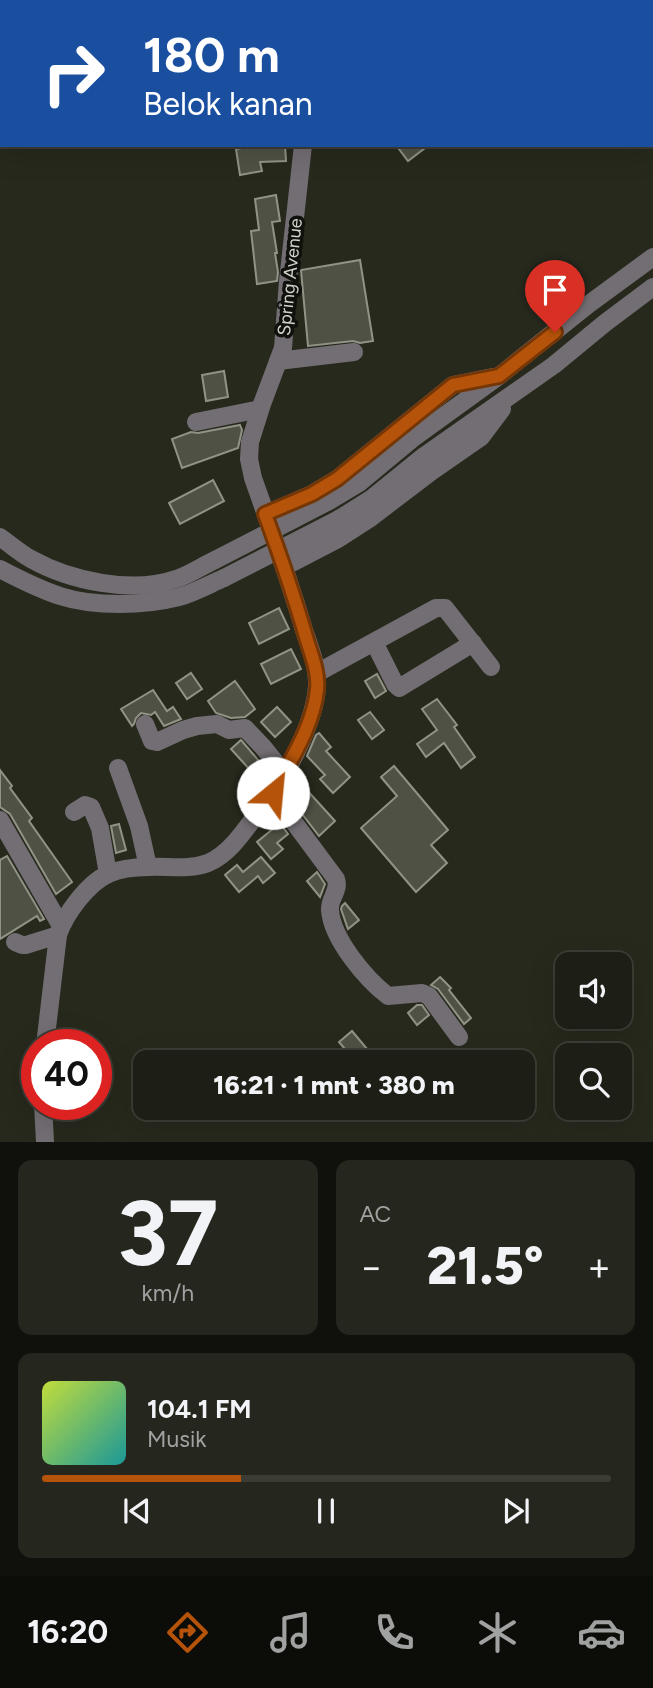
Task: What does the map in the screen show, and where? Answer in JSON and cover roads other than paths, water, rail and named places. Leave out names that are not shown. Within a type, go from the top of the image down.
[{"type":"street","name":"Spring Avenue","points":[[108,874],[148,867],[199,866],[228,849],[247,829],[273,793],[300,743],[312,711],[317,690],[317,673],[249,459],[250,442],[283,348],[303,147]]},
{"type":"street","points":[[0,537],[31,559],[69,575],[103,584],[140,585],[176,579],[359,483],[412,439],[499,376],[653,257]]},
{"type":"street","points":[[0,569],[61,597],[99,603],[143,603],[180,597],[224,578],[339,519],[371,499],[424,456],[554,365],[653,287]]},
{"type":"street","points":[[278,361],[354,352]]},
{"type":"street","points":[[265,514],[312,494],[337,479],[453,385],[499,376]]},
{"type":"street","points":[[284,567],[338,539],[369,519],[481,437],[512,396]]},
{"type":"street","points":[[196,422],[260,410]]},
{"type":"street","points":[[317,673],[441,607],[445,608],[491,667]]},
{"type":"street","points":[[373,642],[399,688],[473,643]]},
{"type":"street","points":[[145,724],[152,741],[157,742],[197,726],[217,724],[229,730],[245,727],[284,774]]},
{"type":"street","points":[[118,768],[139,826],[148,867]]},
{"type":"street","points":[[273,793],[336,879],[337,890],[330,908],[332,918],[337,935],[355,962],[388,996],[422,993],[429,996],[459,1037]]},
{"type":"street","points":[[48,1029],[59,930],[86,890],[108,874],[100,828],[91,807],[85,805],[74,812]]},
{"type":"street","points":[[0,820],[59,930]]},
{"type":"street","points":[[0,856],[16,847]]},
{"type":"street","points":[[15,942],[26,945],[59,930]]},
{"type":"street","points":[[44,1120],[45,1142]]}]
